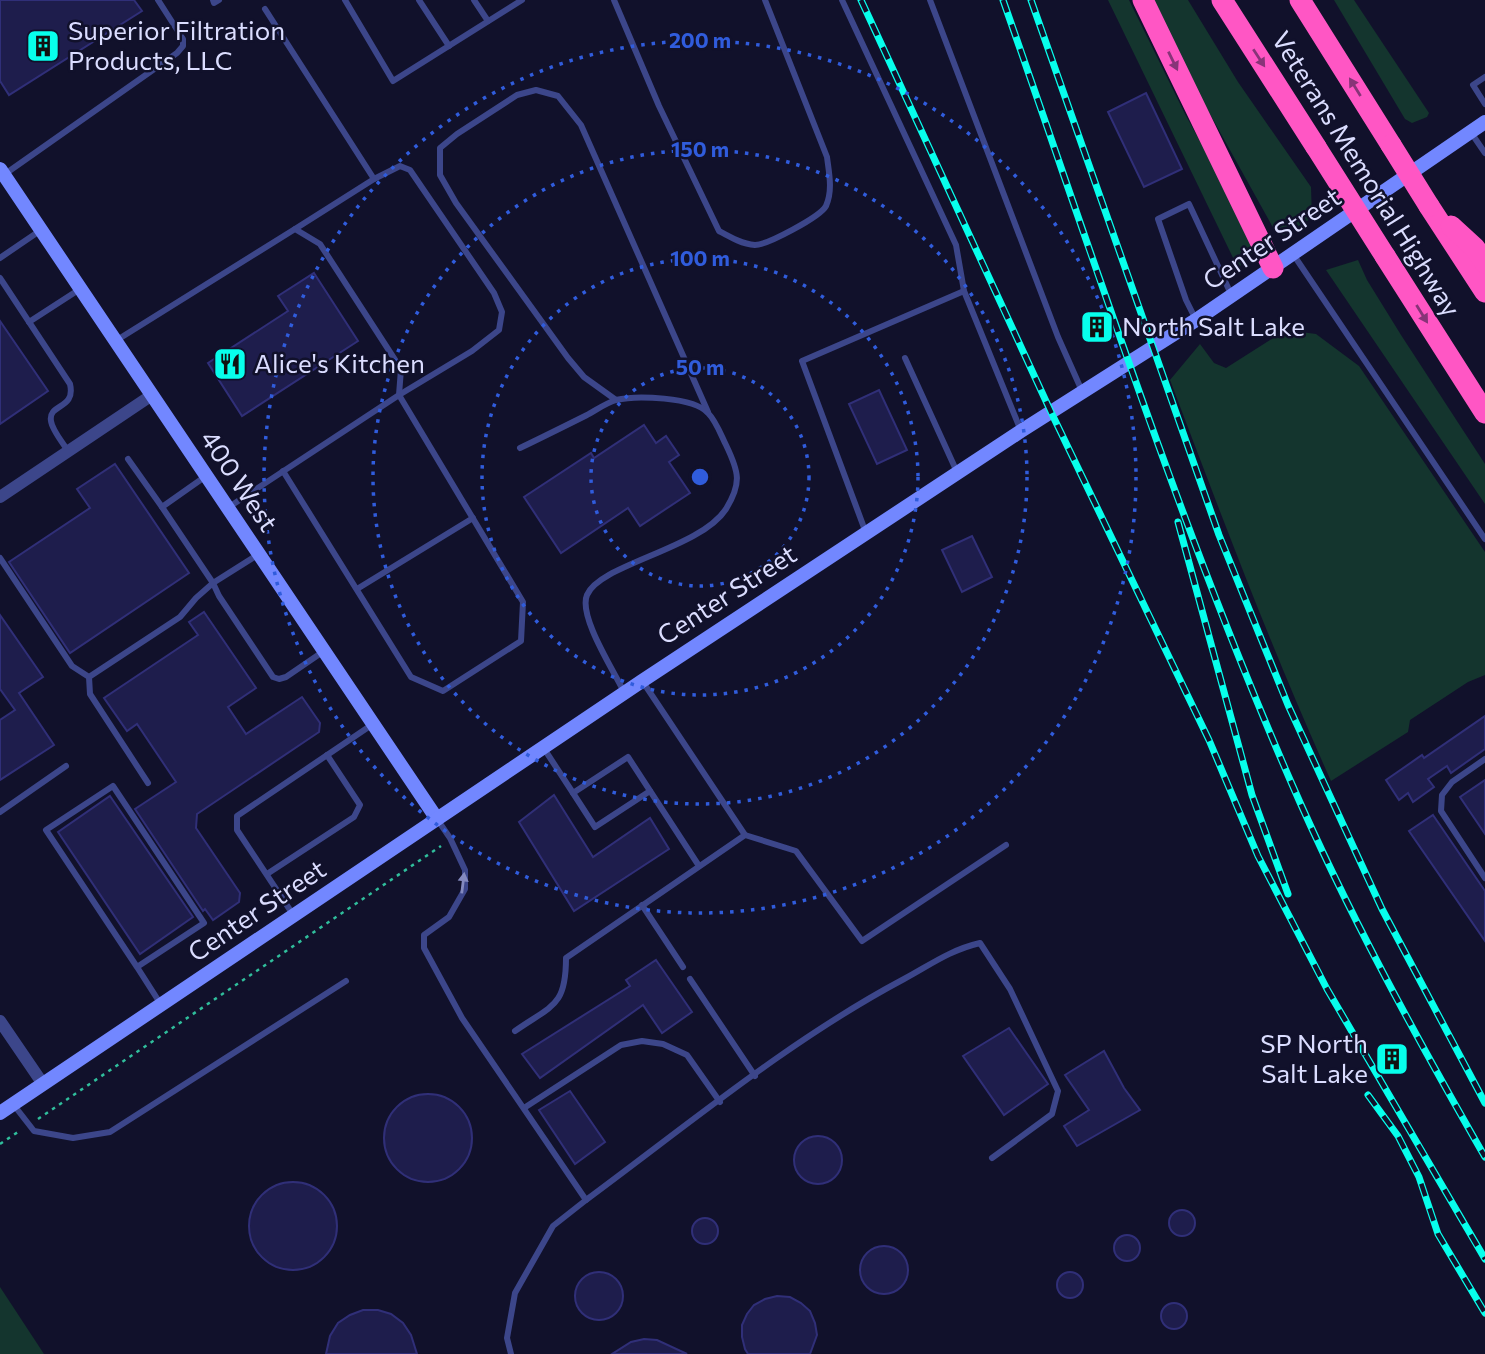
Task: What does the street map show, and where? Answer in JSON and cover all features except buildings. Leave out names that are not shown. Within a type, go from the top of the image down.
[{"type":"highway","points":[[1143,0],[1273,268]]},
{"type":"highway","name":"Veterans Memorial Highway","points":[[1222,0],[1485,413]]},
{"type":"highway","name":"Veterans Memorial Highway","points":[[1300,0],[1485,292]]},
{"type":"highway","points":[[1429,206],[1475,248],[1485,263]]},
{"type":"main road","name":"Center Street","points":[[0,1113],[624,692],[957,472],[1196,320],[1485,122]]},
{"type":"main road","name":"400 West","points":[[3,177],[437,819]]},
{"type":"street","points":[[0,497],[152,395]]},
{"type":"street","points":[[0,1021],[43,1084]]},
{"type":"lane","points":[[3,177],[177,53],[183,46],[183,39],[158,0]]},
{"type":"lane","points":[[213,0],[219,0]]},
{"type":"lane","points":[[345,0],[393,81],[522,0]]},
{"type":"lane","points":[[419,0],[449,46]]},
{"type":"lane","points":[[474,0],[488,21]]},
{"type":"lane","points":[[614,0],[659,106],[719,231],[736,240],[757,245],[809,222],[825,207],[831,185],[827,157],[765,0]]},
{"type":"lane","points":[[842,0],[956,245],[964,291],[1021,431]]},
{"type":"lane","points":[[930,0],[1058,337],[1083,393]]},
{"type":"lane","points":[[265,9],[374,179]]},
{"type":"lane","points":[[1485,77],[1473,85],[1485,104]]},
{"type":"lane","points":[[616,400],[584,377],[568,358],[456,203],[440,175],[440,148],[517,95],[536,90],[558,96],[581,125],[708,412],[737,468],[738,487],[724,512],[691,539],[631,564],[592,586],[585,602],[589,620],[624,692]]},
{"type":"lane","points":[[1470,132],[1485,153]]},
{"type":"lane","points":[[115,341],[374,179],[400,166],[410,170],[494,293],[502,312],[499,330],[472,351],[399,395],[228,508]]},
{"type":"lane","points":[[1196,320],[1186,300],[1158,219],[1189,204],[1232,295]]},
{"type":"lane","points":[[283,471],[411,677],[443,691],[521,641],[523,602],[399,395],[401,369],[320,244],[295,229]]},
{"type":"lane","points":[[0,258],[41,230]]},
{"type":"lane","points":[[1293,254],[1485,538]]},
{"type":"lane","points":[[0,278],[70,384],[72,393],[69,401],[55,409],[51,416],[51,422],[68,451]]},
{"type":"lane","points":[[29,322],[80,289]]},
{"type":"lane","points":[[866,533],[802,362],[964,291]]},
{"type":"lane","points":[[905,358],[957,472]]},
{"type":"lane","points":[[520,448],[616,400],[655,398],[691,402],[708,412]]},
{"type":"lane","points":[[128,459],[214,583],[219,596],[273,677],[286,677],[324,652]]},
{"type":"lane","points":[[162,507],[206,475]]},
{"type":"lane","points":[[357,589],[473,518]]},
{"type":"lane","points":[[89,677],[180,617],[196,598],[214,583],[258,554]]},
{"type":"lane","points":[[0,558],[72,666],[89,677]]},
{"type":"lane","points":[[89,677],[90,694],[148,783]]},
{"type":"lane","points":[[642,681],[745,835],[796,851],[862,942],[1006,845]]},
{"type":"lane","points":[[294,916],[237,830],[237,816],[373,724]]},
{"type":"lane","points":[[543,747],[595,827],[650,791]]},
{"type":"lane","points":[[267,874],[354,817],[360,805],[327,755]]},
{"type":"lane","points":[[573,793],[628,757],[699,866]]},
{"type":"lane","points":[[1485,759],[1447,788],[1442,795],[1441,811],[1485,878]]},
{"type":"lane","points":[[0,812],[66,766]]},
{"type":"lane","points":[[137,967],[204,923],[113,786],[46,830],[161,1005]]},
{"type":"lane","points":[[437,819],[450,838],[464,870],[465,889],[449,917],[424,935],[424,948],[462,1018],[586,1200]]},
{"type":"lane","points":[[515,1031],[563,994],[566,958],[745,835]]},
{"type":"lane","points":[[642,905],[683,967]]},
{"type":"lane","points":[[511,1354],[507,1338],[514,1293],[553,1226],[804,1040],[874,995],[957,948],[980,943],[1010,989],[1058,1091],[1052,1114],[992,1158]]},
{"type":"lane","points":[[690,979],[755,1076]]},
{"type":"lane","points":[[13,1104],[34,1131],[73,1138],[110,1132],[346,981]]},
{"type":"lane","points":[[524,1108],[621,1045],[642,1041],[663,1044],[687,1055],[720,1101]]},
{"type":"path","points":[[0,1144],[438,848]]},
{"type":"green space","points":[[1108,0],[1129,0],[1185,114],[1239,212],[1254,248],[1238,268]]},
{"type":"green space","points":[[1150,0],[1188,0],[1238,82],[1311,187],[1312,218],[1284,235],[1276,233],[1170,42]]},
{"type":"green space","points":[[1334,0],[1354,0],[1429,113],[1427,117],[1412,123],[1405,119]]},
{"type":"green space","points":[[1358,260],[1367,280],[1401,335],[1485,464],[1485,504],[1326,270]]},
{"type":"green space","points":[[1286,330],[1316,334],[1359,366],[1485,552],[1485,675],[1468,682],[1410,720],[1408,732],[1331,781],[1268,632],[1170,380],[1200,344],[1214,363],[1226,368]]},
{"type":"green space","points":[[0,1287],[44,1354],[0,1354]]},
{"type":"railway","points":[[861,0],[1051,412],[1209,740],[1258,856],[1327,989],[1485,1259]]},
{"type":"railway","points":[[1003,0],[1175,492],[1251,686],[1291,782],[1359,925],[1485,1157]]},
{"type":"railway","points":[[1031,0],[1219,535],[1288,705],[1382,909],[1485,1103]]},
{"type":"railway","points":[[1178,522],[1252,795],[1288,894]]},
{"type":"railway","points":[[1368,1095],[1398,1136],[1419,1177],[1438,1234],[1485,1313]]},
{"type":"place","name":"Superior Filtration Products, LLC","points":[[43,46]]},
{"type":"place","name":"North Salt Lake","points":[[1097,327]]},
{"type":"place","name":"Alice's Kitchen","points":[[230,364]]},
{"type":"place","name":"SP North Salt Lake","points":[[1392,1059]]}]
